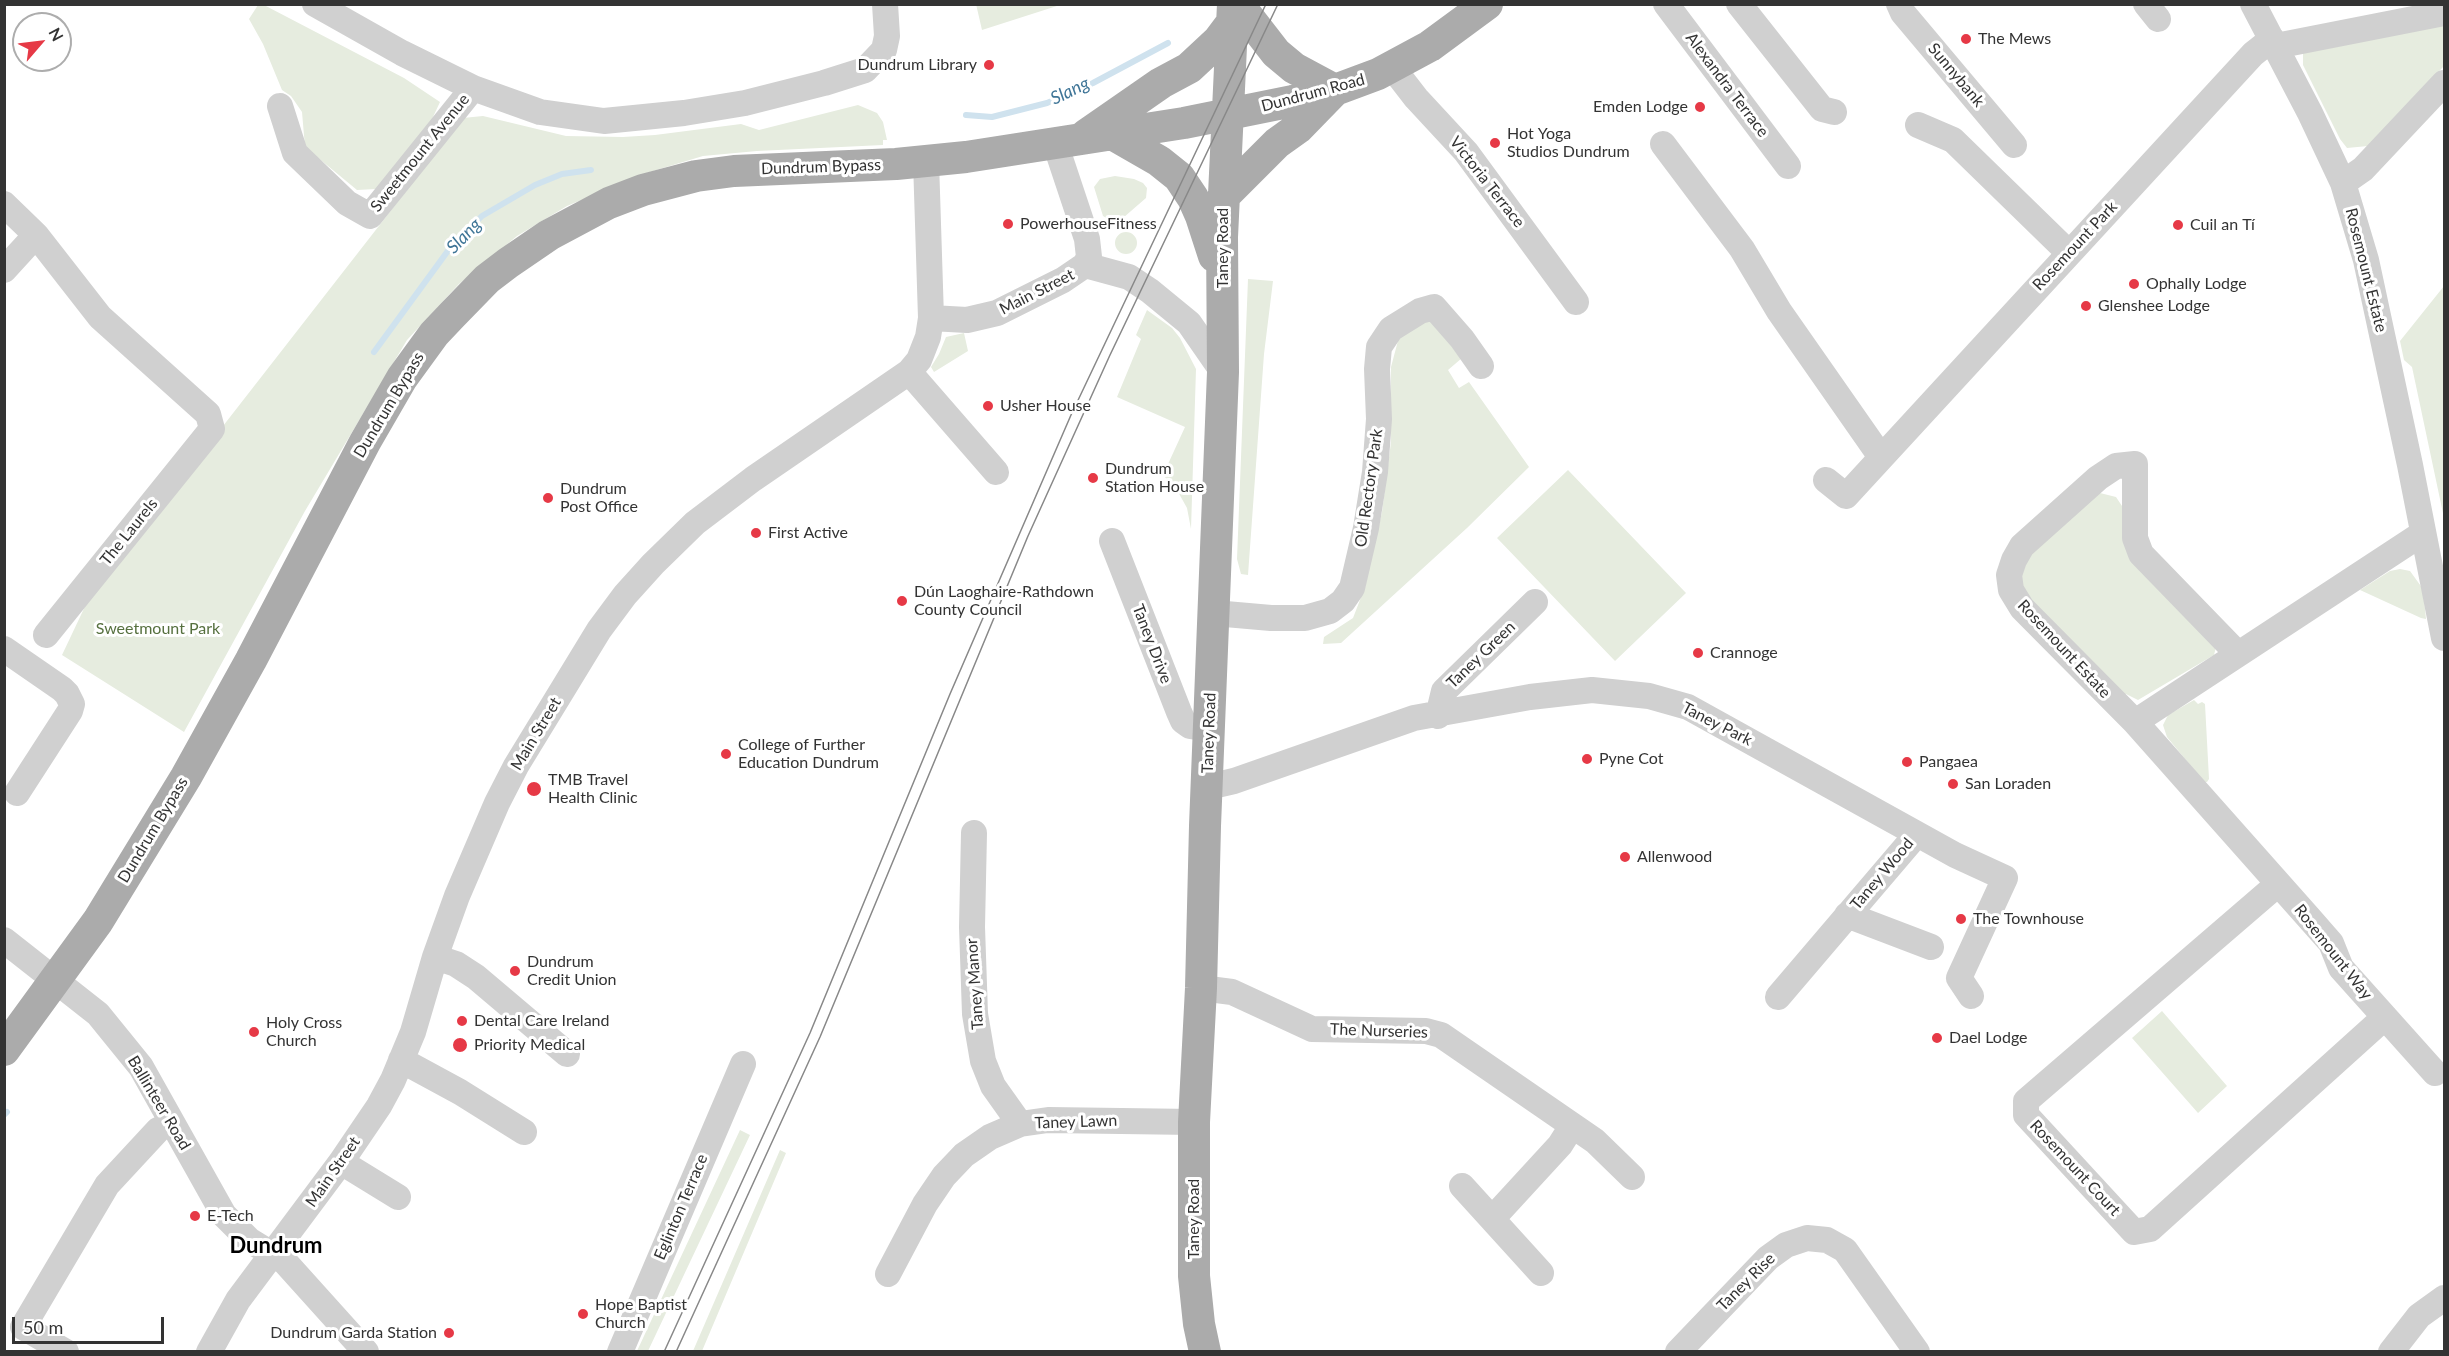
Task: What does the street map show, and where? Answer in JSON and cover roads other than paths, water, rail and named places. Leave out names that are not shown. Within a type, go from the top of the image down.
[{"type":"main road","name":"Dundrum Road","points":[[1227,114],[1335,90],[1392,67],[1430,46],[1486,4]]},
{"type":"main road","points":[[1068,141],[1092,129],[1161,83],[1189,68],[1218,41],[1235,10],[1276,53],[1294,68],[1335,90],[1298,128],[1277,143],[1223,197]]},
{"type":"main road","name":"Taney Road","points":[[1205,1352],[1199,1324],[1194,1276],[1194,1122],[1201,988],[1223,372],[1223,197],[1235,10]]},
{"type":"main road","name":"Dundrum Bypass","points":[[4,1050],[98,921],[186,777],[251,660],[365,442],[402,378],[434,334],[508,263],[549,235],[609,203],[660,184],[715,172],[926,161],[1068,141],[1227,114]]},
{"type":"main road","points":[[1112,134],[1159,161],[1179,177],[1185,185],[1211,241],[1223,294]]},
{"type":"street","name":"Sweetmount Avenue","points":[[315,4],[347,12],[402,53],[473,88],[540,112],[604,121],[684,113],[745,103],[865,70],[884,50],[887,36],[885,4]]},
{"type":"street","name":"Alexandra Terrace","points":[[1666,4],[1788,166]]},
{"type":"street","points":[[1739,4],[1822,110],[1834,112]]},
{"type":"street","name":"Sunnybank","points":[[1899,4],[1904,13],[2014,145]]},
{"type":"street","name":"Rosemount Estate","points":[[2253,4],[2343,183],[2366,260],[2445,638]]},
{"type":"street","points":[[2274,43],[2445,13]]},
{"type":"street","name":"Rosemount Park","points":[[1826,480],[1846,496],[2253,54],[2274,43]]},
{"type":"street","name":"Victoria Terrace","points":[[1392,67],[1416,98],[1466,152],[1576,302]]},
{"type":"street","points":[[2343,183],[2363,169],[2445,83]]},
{"type":"street","name":"Sweetmount Avenue","points":[[280,106],[295,153],[347,203],[370,216],[473,88]]},
{"type":"street","points":[[1918,125],[1953,140],[2069,253]]},
{"type":"street","name":"Main Street","points":[[931,318],[967,320],[997,313],[1063,280],[1084,266],[1089,257],[1087,239],[1068,141]]},
{"type":"street","points":[[1663,144],[1742,249],[1779,310],[1881,457]]},
{"type":"street","name":"Main Street","points":[[209,1352],[238,1300],[341,1162],[379,1106],[413,1032],[435,957],[473,854],[504,789],[599,630],[653,564],[695,523],[739,489],[915,366],[923,352],[931,318],[926,161]]},
{"type":"street","points":[[4,204],[36,235],[4,270]]},
{"type":"street","name":"The Laurels","points":[[36,235],[100,317],[208,414],[212,429],[46,635]]},
{"type":"street","points":[[1084,266],[1129,277],[1149,291],[1189,323],[1223,372]]},
{"type":"street","name":"Old Rectory Park","points":[[1214,613],[1271,618],[1305,618],[1330,611],[1343,601],[1352,588],[1366,528],[1375,472],[1379,418],[1377,369],[1379,347],[1391,329],[1420,311],[1434,307],[1457,332],[1480,366]]},
{"type":"street","points":[[909,372],[996,472]]},
{"type":"street","name":"Rosemount Estate","points":[[2237,653],[2141,554],[2135,538],[2135,464],[2116,466],[2098,478],[2022,546],[2009,575],[2011,590],[2022,608],[2135,722],[2278,884]]},
{"type":"street","points":[[2135,722],[2423,533]]},
{"type":"street","name":"Taney Drive","points":[[1112,541],[1183,721],[1190,726],[1209,729]]},
{"type":"street","name":"Taney Green","points":[[1438,716],[1444,691],[1535,602]]},
{"type":"street","points":[[4,649],[62,688],[72,705],[17,793]]},
{"type":"street","name":"Taney Park","points":[[1208,787],[1234,781],[1414,718],[1438,716],[1530,697],[1592,690],[1650,696],[1688,707],[1917,834],[2005,878],[1959,978],[1971,996]]},
{"type":"street","name":"Taney Manor","points":[[974,833],[972,927],[975,1014],[983,1061],[1007,1107],[1020,1124]]},
{"type":"street","name":"Taney Wood","points":[[1778,997],[1917,834]]},
{"type":"street","name":"Rosemount Way","points":[[2278,884],[2331,943],[2342,968],[2435,1073]]},
{"type":"street","name":"Rosemount Court","points":[[2278,884],[2026,1101],[2026,1115],[2134,1232],[2150,1229],[2385,1017]]},
{"type":"street","name":"Taney Wood","points":[[1847,915],[1931,947]]},
{"type":"street","name":"Ballinteer Road","points":[[14,947],[98,1014],[141,1067],[224,1215],[249,1240],[285,1262],[366,1352]]},
{"type":"street","points":[[435,957],[456,964],[476,977],[567,1054]]},
{"type":"street","name":"The Nurseries","points":[[1201,988],[1232,992],[1312,1029],[1426,1031],[1441,1035],[1595,1141],[1632,1177]]},
{"type":"street","points":[[401,1060],[460,1092],[524,1132]]},
{"type":"street","name":"Eglinton Terrace","points":[[620,1352],[743,1064]]},
{"type":"street","name":"Taney Lawn","points":[[888,1274],[925,1204],[944,1176],[964,1155],[990,1137],[1020,1124],[1048,1120],[1194,1122]]},
{"type":"street","points":[[1492,1219],[1560,1145],[1572,1126]]},
{"type":"street","points":[[66,1352],[23,1327],[107,1185],[158,1130]]},
{"type":"street","points":[[341,1162],[398,1197]]},
{"type":"street","points":[[1462,1186],[1540,1273]]},
{"type":"street","name":"Taney Rise","points":[[1678,1352],[1768,1258],[1785,1245],[1807,1238],[1827,1240],[1845,1250],[1917,1352]]},
{"type":"street","points":[[2391,1352],[2419,1317],[2445,1298]]},
{"type":"waterway","name":"Slang","points":[[966,115],[992,117],[1047,103],[1093,83],[1168,43]]},
{"type":"waterway","name":"Slang","points":[[374,352],[450,248],[482,216],[535,185],[562,174],[591,170]]},
{"type":"waterway","name":"Slang","points":[[4,1115],[7,1112]]},
{"type":"tram line","points":[[664,1352],[810,1033],[950,694],[1071,415],[1266,4]]},
{"type":"tram line","points":[[676,1352],[820,1037],[1028,536],[1110,355],[1278,4]]},
{"type":"place","name":"The Mews","points":[[1966,39]]},
{"type":"place","name":"Dundrum Library","points":[[989,65]]},
{"type":"place","name":"Emden Lodge","points":[[1700,107]]},
{"type":"place","name":"Hot Yoga Studios Dundrum","points":[[1495,143]]},
{"type":"place","name":"PowerhouseFitness","points":[[1008,224]]},
{"type":"place","name":"Cuil an Tí","points":[[2178,225]]},
{"type":"place","name":"Ophally Lodge","points":[[2134,284]]},
{"type":"place","name":"Glenshee Lodge","points":[[2086,306]]},
{"type":"place","name":"Usher House","points":[[988,406]]},
{"type":"place","name":"Dundrum Station House","points":[[1093,478]]},
{"type":"place","name":"Dundrum Post Office","points":[[548,498]]},
{"type":"place","name":"First Active","points":[[756,533]]},
{"type":"place","name":"Dún Laoghaire-Rathdown County Council","points":[[902,601]]},
{"type":"place","name":"Crannoge","points":[[1698,653]]},
{"type":"place","name":"College of Further Education Dundrum","points":[[726,754]]},
{"type":"place","name":"Pyne Cot","points":[[1587,759]]},
{"type":"place","name":"Pangaea","points":[[1907,762]]},
{"type":"place","name":"San Loraden","points":[[1953,784]]},
{"type":"place","name":"TMB Travel Health Clinic","points":[[534,789]]},
{"type":"place","name":"Allenwood","points":[[1625,857]]},
{"type":"place","name":"The Townhouse","points":[[1961,919]]},
{"type":"place","name":"Dundrum Credit Union","points":[[515,971]]},
{"type":"place","name":"Dental Care Ireland","points":[[462,1021]]},
{"type":"place","name":"Holy Cross Church","points":[[254,1032]]},
{"type":"place","name":"Dael Lodge","points":[[1937,1038]]},
{"type":"place","name":"Priority Medical","points":[[460,1045]]},
{"type":"place","name":"E-Tech","points":[[195,1216]]},
{"type":"place","name":"Hope Baptist Church","points":[[583,1314]]},
{"type":"place","name":"Dundrum Garda Station","points":[[449,1333]]},
{"type":"district","name":"Dundrum","points":[[276,1246]]},
{"type":"park label","name":"Sweetmount Park","points":[[158,629]]}]
